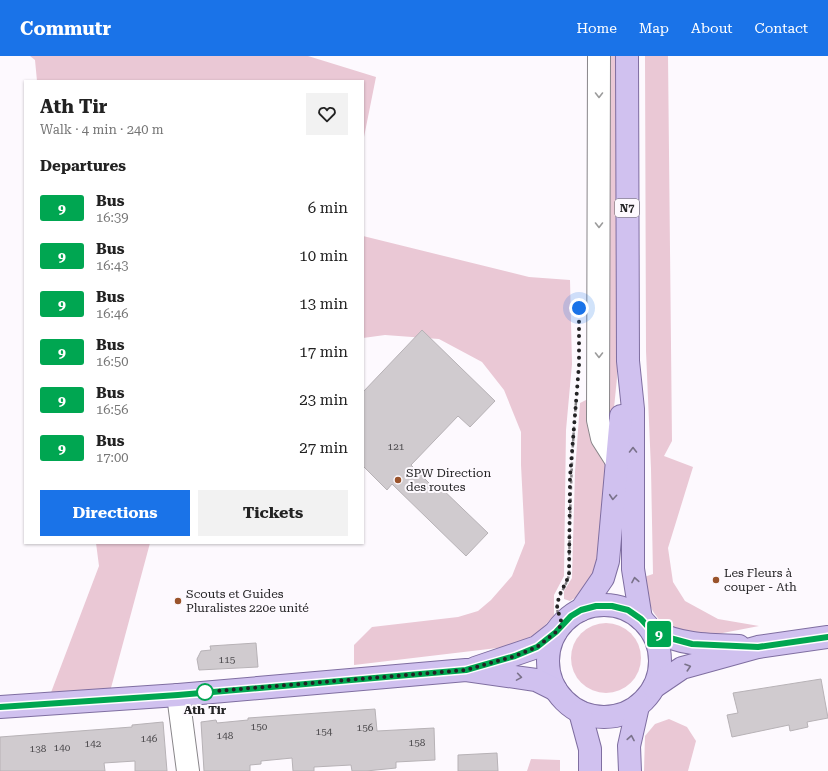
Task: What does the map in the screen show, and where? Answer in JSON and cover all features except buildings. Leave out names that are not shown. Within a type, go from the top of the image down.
[{"type":"main road","name":"N7","points":[[627,56],[628,361],[634,409],[633,569],[646,624]]},
{"type":"main road","name":"N7","points":[[581,610],[603,578],[608,561],[616,460],[628,361]]},
{"type":"main road","points":[[0,707],[178,695],[466,670],[515,656],[537,647],[581,610],[596,606],[612,606],[628,610],[666,637],[692,644],[758,647]]},
{"type":"main road","points":[[559,628],[551,643],[548,667],[556,690],[566,702],[580,712],[594,716],[610,717],[624,713],[638,706],[647,698],[654,687],[659,673],[660,658],[657,644],[646,624]]},
{"type":"main road","points":[[654,687],[682,668],[758,647],[828,637]]},
{"type":"main road","points":[[466,670],[536,680],[556,690]]},
{"type":"main road","points":[[630,771],[630,746],[638,706]]},
{"type":"main road","points":[[580,712],[590,749],[590,771]]},
{"type":"street","points":[[599,56],[598,420],[602,438],[616,460]]},
{"type":"street","points":[[178,695],[188,771]]},
{"type":"path","points":[[559,628],[557,608],[559,596],[569,576],[570,477],[576,394]]},
{"type":"shaded area","points":[[30,56],[308,56],[376,77],[364,137],[364,80],[37,80],[35,60]]},
{"type":"shaded area","points":[[602,56],[617,56],[617,378],[611,438],[602,419]]},
{"type":"shaded area","points":[[645,56],[668,56],[672,441],[664,456],[693,467],[668,548],[673,582],[685,601],[718,619],[759,626],[702,637],[664,626],[654,613],[645,597],[641,578],[653,574],[651,469],[646,351]]},
{"type":"shaded area","points":[[364,236],[529,277],[570,280],[572,364],[566,430],[564,576],[554,595],[554,616],[533,638],[515,646],[354,665],[354,645],[372,627],[458,617],[478,611],[491,600],[512,576],[525,543],[521,432],[504,390],[482,362],[439,339],[385,335],[364,338]]},
{"type":"shaded area","points":[[586,400],[593,404],[607,465],[602,565],[578,596],[570,601],[564,599],[564,591],[572,578],[575,472],[580,403]]},
{"type":"shaded area","points":[[96,544],[150,544],[108,699],[47,703],[99,566]]},
{"type":"shaded area","points":[[606,623],[625,629],[635,639],[641,658],[635,677],[625,687],[606,693],[587,687],[577,677],[571,658],[577,639],[587,629]]},
{"type":"shaded area","points":[[669,719],[687,727],[696,741],[688,771],[644,771],[645,736],[655,724]]},
{"type":"shaded area","points":[[531,759],[560,760],[560,771],[527,771]]},
{"type":"bus line","name":"9","points":[[0,707],[178,695],[466,670],[515,656],[537,647],[556,632],[571,616],[581,610],[596,606],[612,606],[628,610],[641,619],[651,630],[666,637],[692,644],[758,647],[828,637]]},
{"type":"place","name":"SPW Direction des routes","points":[[398,480]]},
{"type":"place","name":"Les Fleurs à couper - Ath","points":[[716,580]]},
{"type":"place","name":"Scouts et Guides Pluralistes 220e unité","points":[[178,601]]},
{"type":"place","name":"Ath Tir","points":[[205,692]]},
{"type":"route","points":[[205,692],[466,670],[515,656],[537,647],[556,632],[562,624],[557,608],[559,596],[569,576],[570,477],[579,365],[579,308]]}]
